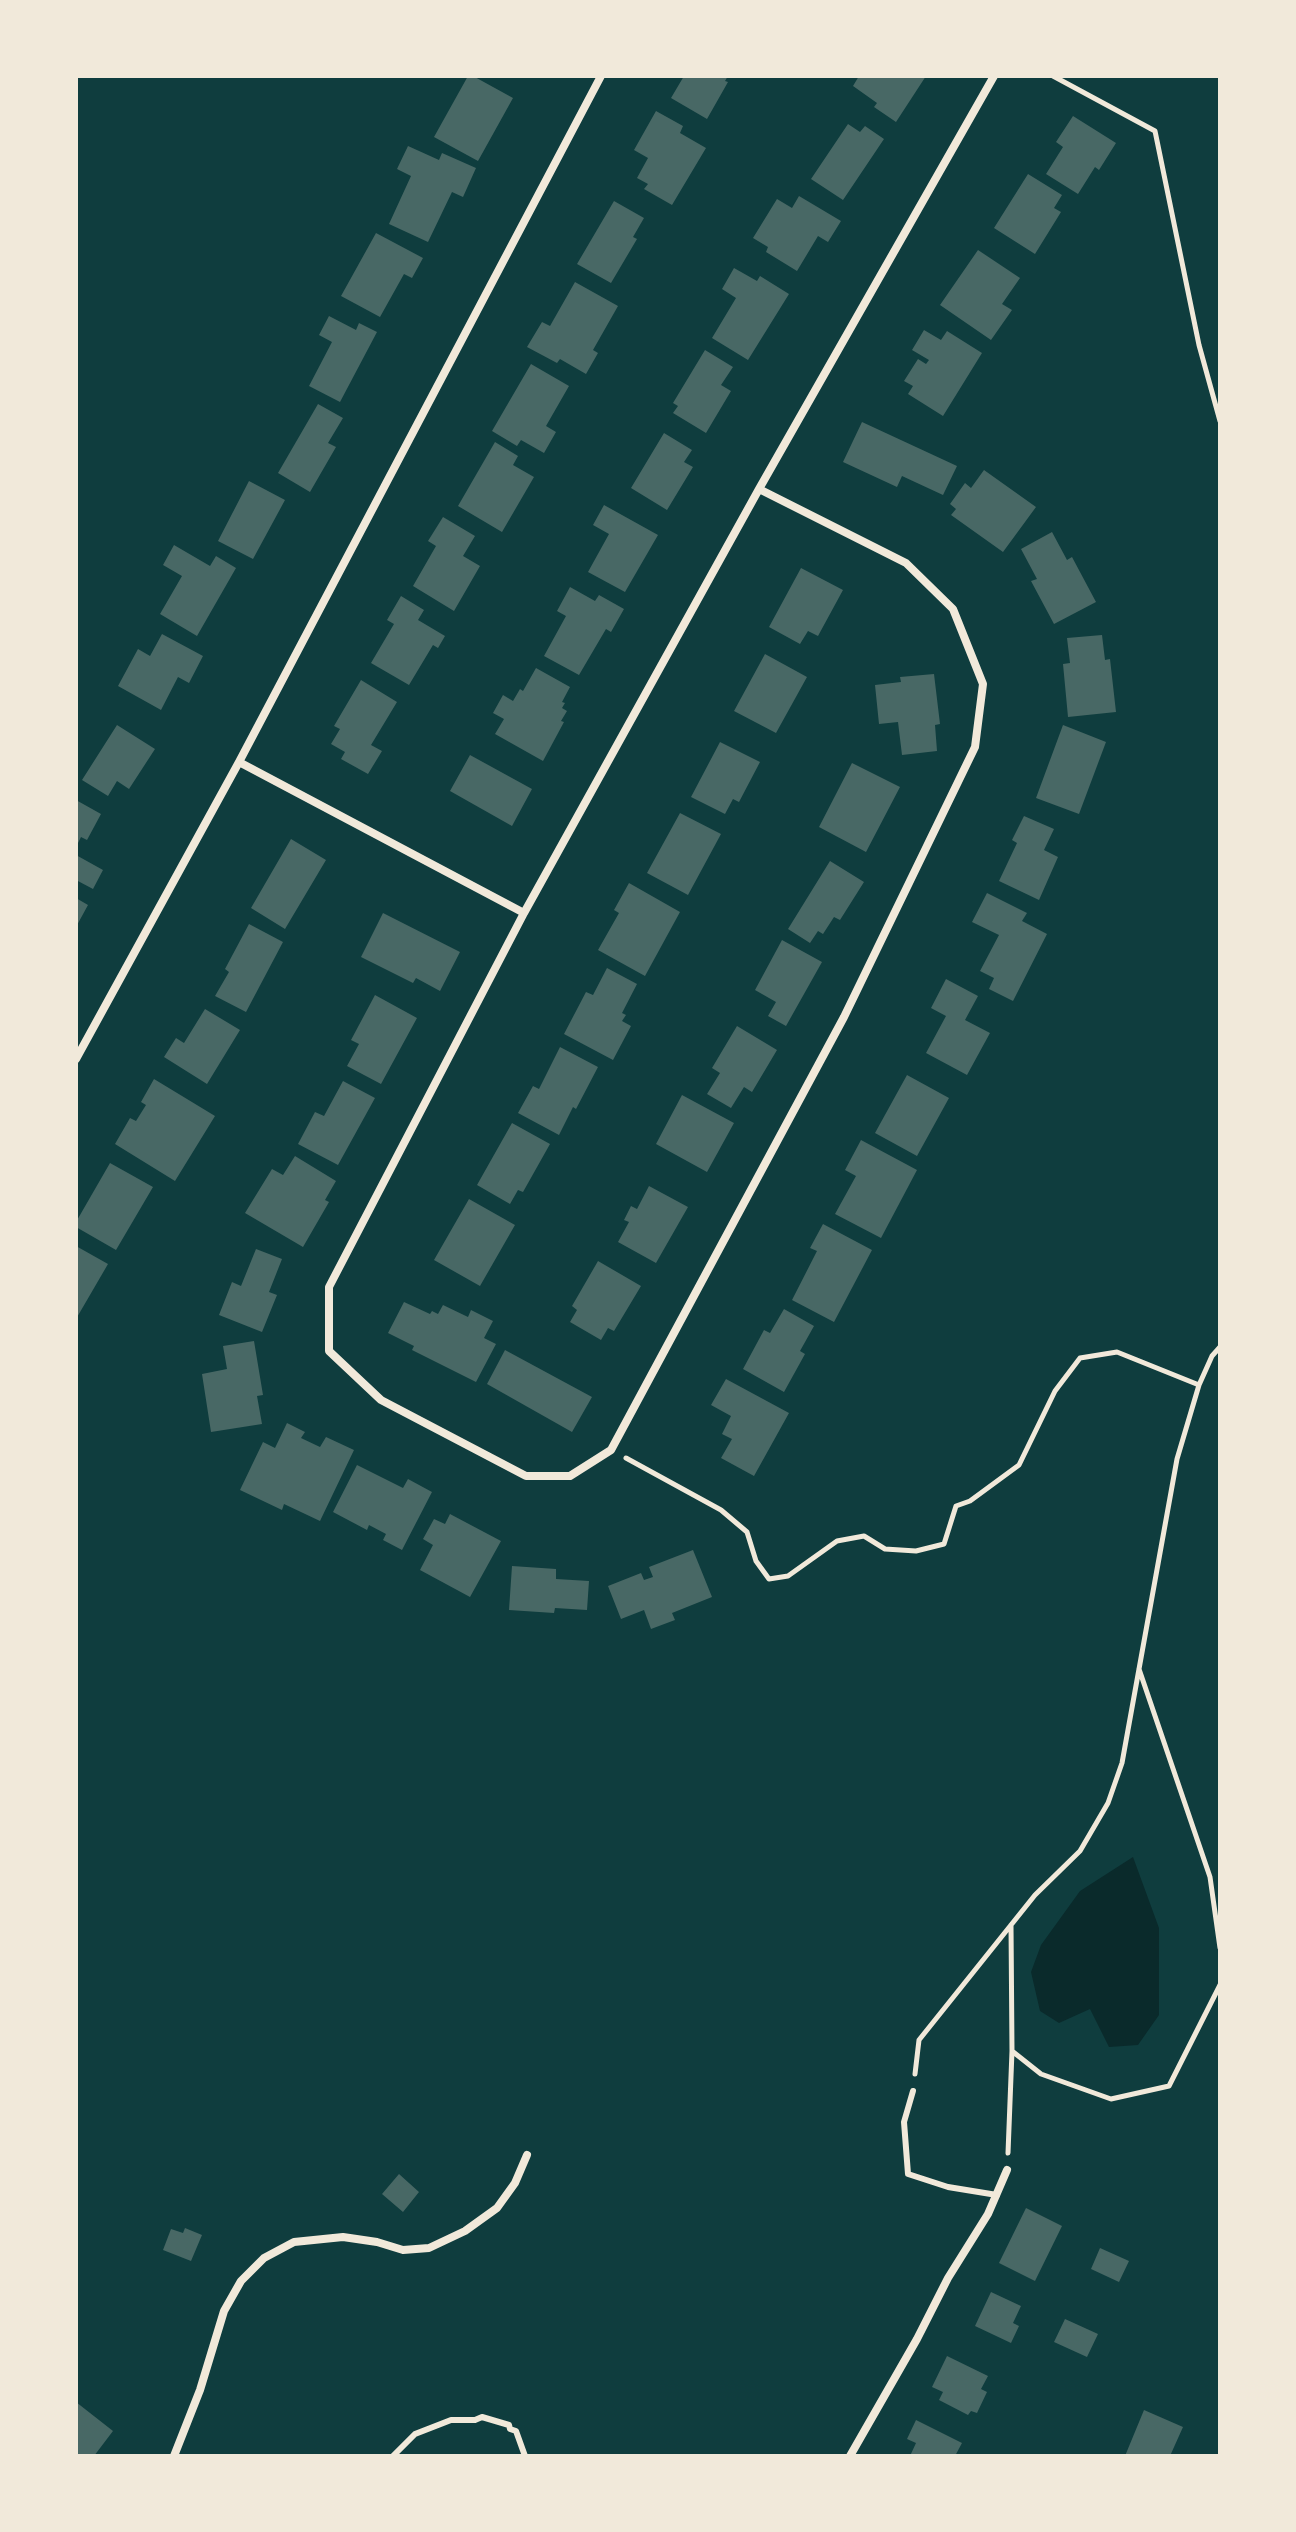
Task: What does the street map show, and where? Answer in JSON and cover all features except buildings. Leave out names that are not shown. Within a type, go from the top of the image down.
[{"type":"street","points":[[76,1059],[239,762],[601,76]]},
{"type":"street","points":[[759,489],[906,563],[953,609],[983,684],[975,747],[844,1017],[611,1450],[570,1476],[526,1476],[381,1400],[329,1351],[329,1287],[524,913],[759,489],[994,76]]},
{"type":"street","points":[[239,762],[524,913]]},
{"type":"street","points":[[174,2456],[200,2390],[224,2311],[241,2281],[264,2258],[294,2242],[343,2237],[403,2250],[429,2248],[465,2231],[497,2208],[515,2183],[527,2155]]},
{"type":"street","points":[[850,2456],[948,2278],[988,2214],[1007,2170]]},
{"type":"lane","points":[[913,2091],[904,2122],[908,2174],[948,2187],[997,2195]]},
{"type":"lane","points":[[393,2456],[415,2434],[451,2420],[482,2417],[509,2425],[516,2431],[525,2456]]},
{"type":"path","points":[[1053,76],[1155,131],[1199,345],[1220,421]]},
{"type":"path","points":[[913,2091],[919,2040],[1035,1895],[1080,1851],[1108,1803],[1122,1763],[1177,1459],[1199,1385],[1212,1356],[1220,1347]]},
{"type":"path","points":[[611,1450],[721,1510],[747,1532],[756,1561],[769,1579],[788,1576],[837,1541],[864,1536],[885,1549],[916,1551],[944,1544],[956,1506],[970,1501],[1019,1465],[1055,1391],[1080,1358],[1117,1352],[1199,1385]]},
{"type":"path","points":[[1139,1668],[1210,1877],[1220,1948]]},
{"type":"path","points":[[1007,2170],[1012,2051],[1011,1925]]},
{"type":"path","points":[[1012,2051],[1041,2074],[1111,2099],[1169,2086],[1220,1985]]},
{"type":"water","points":[[1133,1857],[1159,1928],[1159,2015],[1138,2045],[1109,2047],[1090,2009],[1059,2023],[1040,2011],[1031,1972],[1041,1945],[1080,1891]]}]
